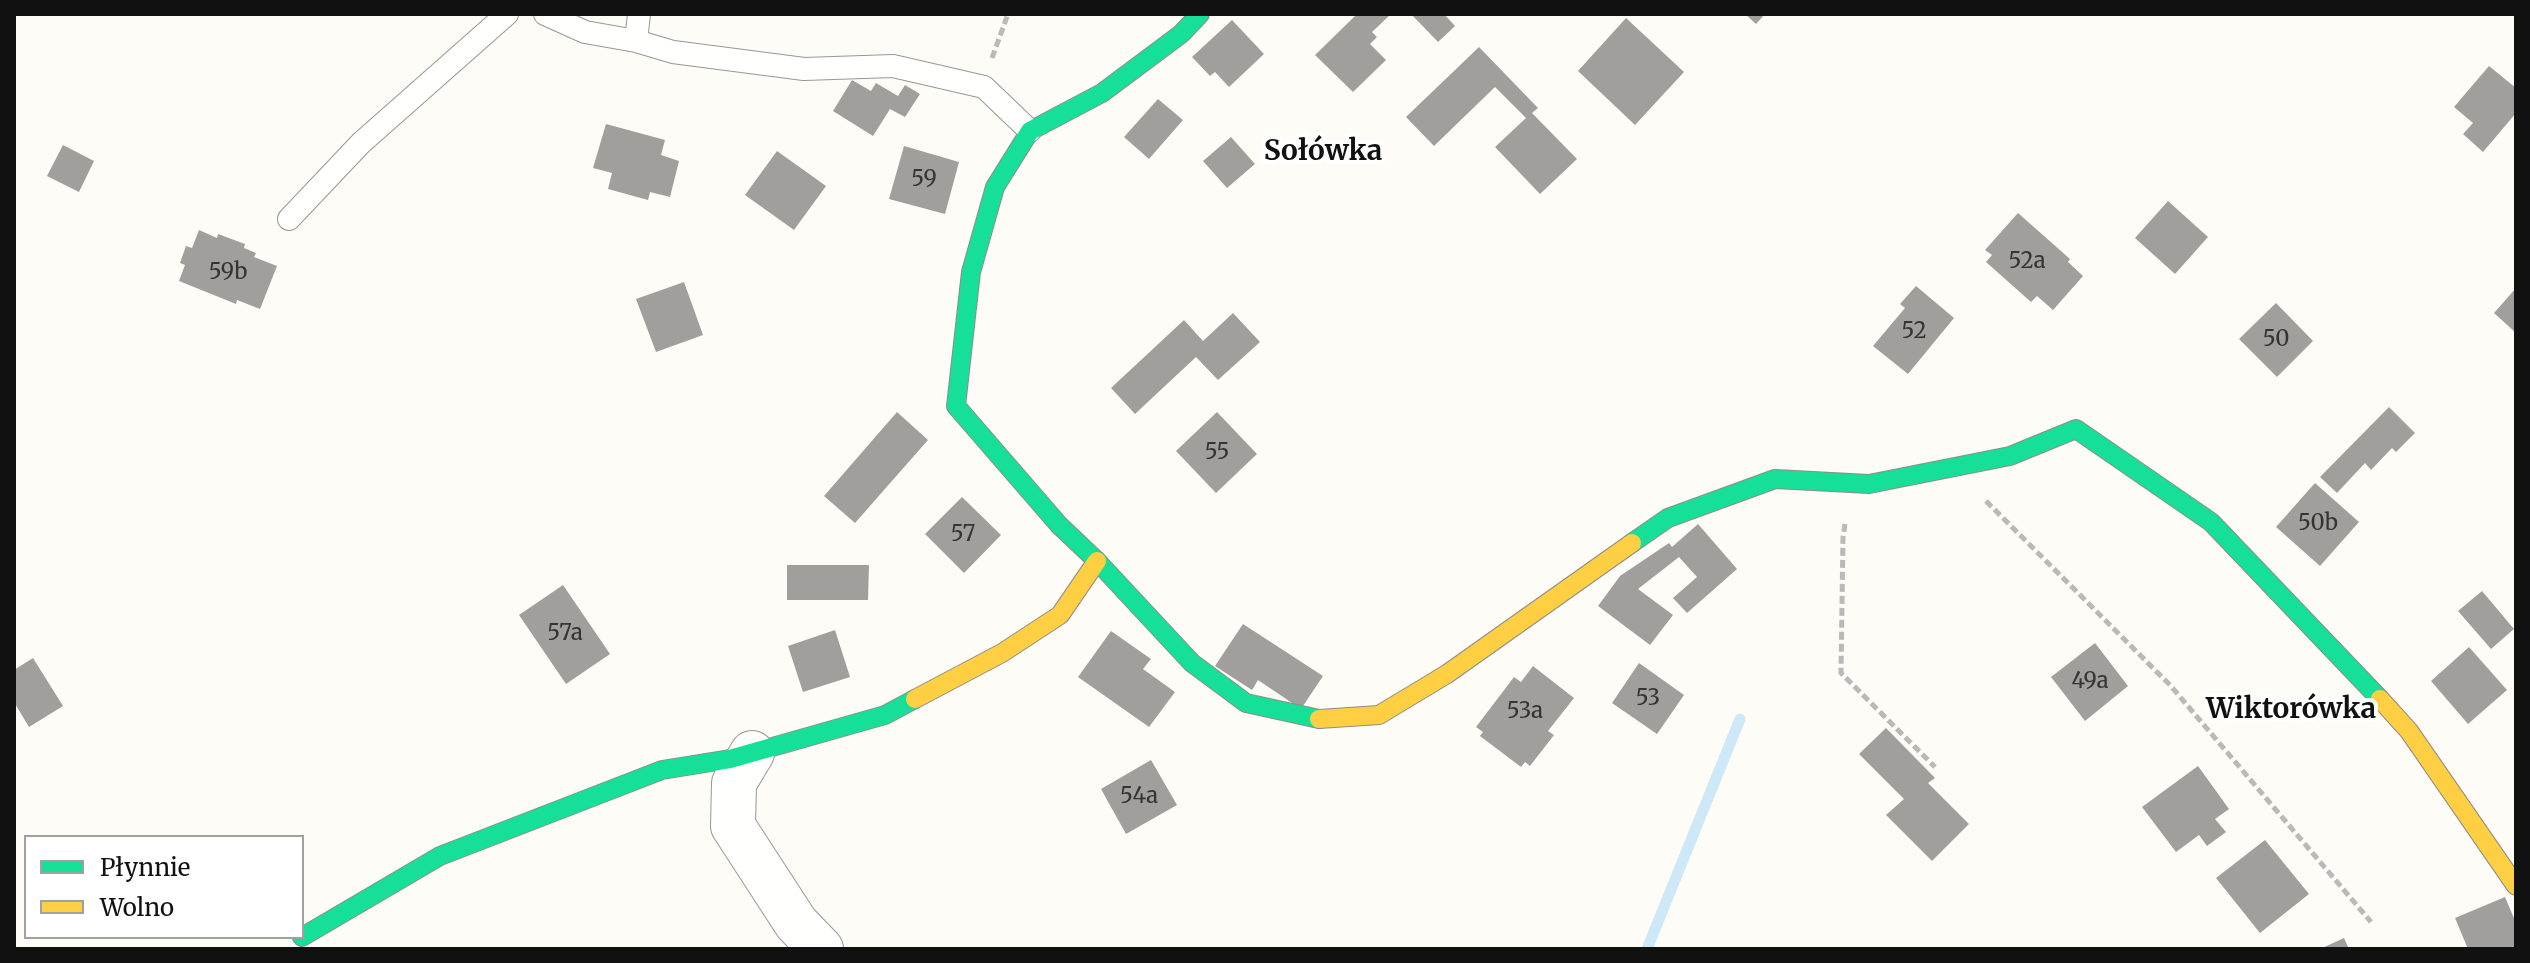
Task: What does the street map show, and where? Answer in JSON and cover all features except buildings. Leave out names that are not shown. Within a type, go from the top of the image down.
[{"type":"street","points":[[1200,14],[1181,34],[1102,93],[1030,131],[995,187],[971,272],[956,406],[1059,525],[1192,663],[1246,703],[1312,719],[1379,715],[1447,674],[1668,518],[1775,479],[1869,484],[2010,456],[2076,429],[2211,522],[2325,639],[2409,731],[2516,886]]},
{"type":"street","points":[[304,936],[440,856],[662,770],[752,753],[885,715],[1002,653],[1060,615],[1097,561]]},
{"type":"street","points":[[752,753],[734,783],[733,826],[796,923],[821,949]]},
{"type":"street","points":[[281,949],[298,939]]},
{"type":"lane","points":[[289,219],[361,143],[507,14]]},
{"type":"lane","points":[[545,14],[585,32],[636,41],[673,52],[804,69],[893,66],[984,87],[1030,131]]},
{"type":"lane","points":[[636,41],[639,14]]},
{"type":"path","points":[[984,87],[996,42],[1008,14]]},
{"type":"path","points":[[1983,461],[1986,503],[2170,685],[2371,922]]},
{"type":"path","points":[[1853,483],[1843,537],[1841,673],[1935,767]]},
{"type":"waterway","points":[[1647,949],[1740,719]]},
{"type":"traffic: fast","points":[[1200,14],[1181,34],[1102,93],[1030,131],[995,187],[971,272],[956,406],[1059,525],[1192,663],[1246,703],[1319,719]]},
{"type":"traffic: fast","points":[[1632,543],[1668,518],[1775,479],[1869,484],[2010,456],[2076,429],[2211,522],[2380,699]]},
{"type":"traffic: fast","points":[[304,936],[440,856],[662,770],[730,759],[885,715],[915,699]]},
{"type":"traffic: slow","points":[[1319,719],[1379,715],[1447,674],[1632,543]]},
{"type":"traffic: slow","points":[[915,699],[1002,653],[1060,615],[1097,561]]},
{"type":"traffic: slow","points":[[2380,699],[2409,731],[2516,886]]},
{"type":"district","name":"Sołówka","points":[[1323,152]]},
{"type":"district","name":"Wiktorówka","points":[[2291,710]]}]
